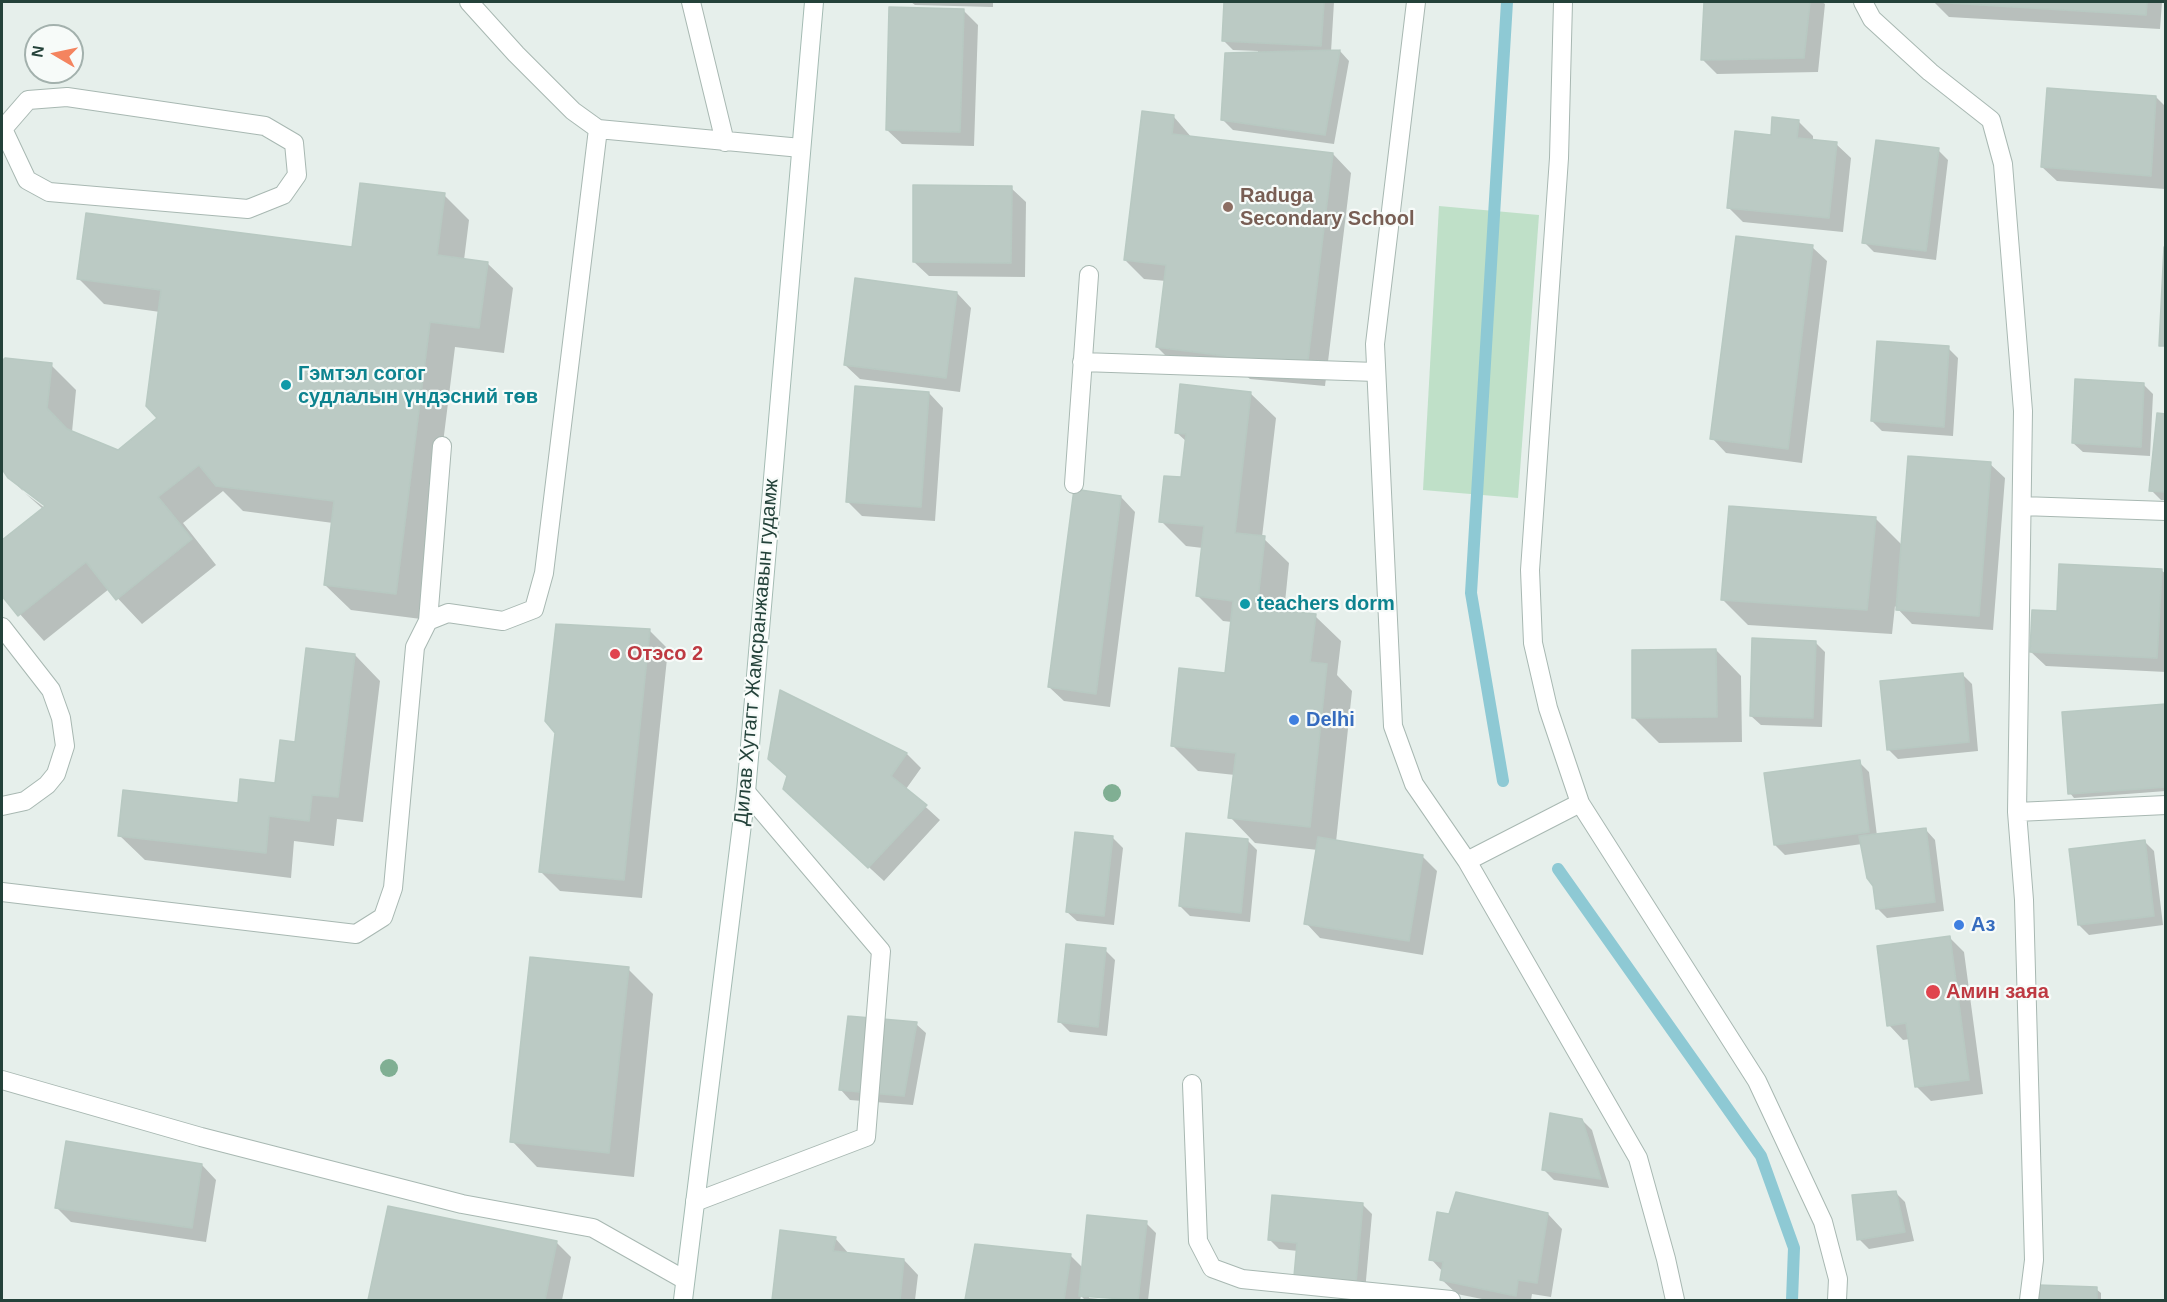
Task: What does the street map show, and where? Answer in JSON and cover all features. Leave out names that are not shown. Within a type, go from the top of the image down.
[{"type":"street","points":[[469,2],[573,111],[598,129],[801,148]]},
{"type":"street","points":[[691,2],[725,142]]},
{"type":"street","name":"Дилав Хутагт Жамсранжавын гудамж","points":[[683,1300],[746,792],[814,2]]},
{"type":"street","points":[[1416,2],[1375,344],[1394,726],[1414,783],[1467,861],[1638,1158],[1675,1300]]},
{"type":"street","points":[[1563,2],[1559,158],[1530,570],[1533,643],[1548,708],[1580,803],[1757,1081],[1823,1222],[1838,1279],[1837,1300]]},
{"type":"street","points":[[1863,2],[1872,19],[1930,72],[1991,120],[2003,164],[2022,399],[2017,812],[2024,900],[2034,1260],[2029,1300]]},
{"type":"street","points":[[67,97],[265,126],[294,143],[297,175],[283,195],[248,209],[49,192],[27,180],[2,130],[28,100],[67,97]]},
{"type":"street","points":[[428,621],[448,613],[503,621],[534,609],[544,573],[598,129]]},
{"type":"street","points":[[1074,484],[1089,275]]},
{"type":"street","points":[[1082,362],[1376,372]]},
{"type":"street","points":[[2,892],[356,934],[383,917],[393,888],[416,647],[428,621],[442,446]]},
{"type":"street","points":[[2022,506],[2166,511]]},
{"type":"street","points":[[2,627],[51,690],[61,718],[65,746],[56,774],[47,785],[25,801],[2,806]]},
{"type":"street","points":[[695,1202],[866,1137],[881,951],[746,792]]},
{"type":"street","points":[[1467,861],[1580,803]]},
{"type":"street","points":[[2017,812],[2166,805]]},
{"type":"street","points":[[2,1080],[201,1137],[462,1203],[593,1228],[685,1280]]},
{"type":"street","points":[[1192,1084],[1198,1240],[1212,1268],[1242,1279],[1451,1300]]},
{"type":"green space","points":[[1439,206],[1539,215],[1518,498],[1423,490]]},
{"type":"building","points":[[1224,2],[1324,2],[1321,46],[1222,41]]},
{"type":"building","points":[[1704,2],[1810,2],[1804,58],[1701,60]]},
{"type":"building","points":[[1933,2],[2147,2],[2146,15]]},
{"type":"building","points":[[889,7],[964,9],[960,132],[886,130]]},
{"type":"building","points":[[1340,50],[1325,135],[1221,120],[1225,53]]},
{"type":"building","points":[[2047,88],[2156,96],[2151,176],[2041,167]]},
{"type":"building","name":"Raduga Secondary School","points":[[1142,111],[1174,115],[1172,134],[1333,153],[1307,368],[1229,361],[1225,356],[1156,347],[1166,265],[1124,260]]},
{"type":"building","points":[[1772,117],[1799,120],[1797,138],[1837,142],[1829,218],[1727,208],[1735,131],[1771,135]]},
{"type":"building","points":[[1876,140],[1939,148],[1926,251],[1862,243]]},
{"type":"building","name":"Гэмтэл согог судлалын үндэсний төв","points":[[360,183],[445,193],[437,255],[488,262],[479,328],[430,322],[396,594],[324,585],[334,501],[216,486],[199,465],[158,497],[192,539],[116,600],[86,562],[18,616],[2,596],[2,540],[45,506],[8,478],[2,469],[2,361],[5,358],[52,363],[47,408],[67,429],[118,450],[157,418],[146,406],[161,290],[77,279],[86,213],[352,247]]},
{"type":"building","points":[[913,185],[1012,186],[1011,263],[913,262]]},
{"type":"building","points":[[1736,236],[1813,245],[1788,449],[1710,439]]},
{"type":"building","points":[[2164,247],[2166,247],[2166,346],[2159,346]]},
{"type":"building","points":[[855,278],[957,292],[946,378],[844,365]]},
{"type":"building","points":[[1877,341],[1949,346],[1944,427],[1871,421]]},
{"type":"building","points":[[2075,379],[2144,383],[2141,447],[2072,443]]},
{"type":"building","name":"teachers dorm","points":[[1180,384],[1251,392],[1235,533],[1265,536],[1257,608],[1316,614],[1310,662],[1327,664],[1310,827],[1228,818],[1236,753],[1171,746],[1179,668],[1225,673],[1233,601],[1196,596],[1204,526],[1159,522],[1164,476],[1181,477],[1186,434],[1175,433]]},
{"type":"building","points":[[855,386],[929,392],[921,507],[846,502]]},
{"type":"building","points":[[2157,413],[2166,414],[2166,492],[2149,491]]},
{"type":"building","points":[[1908,456],[1991,462],[1979,616],[1896,610]]},
{"type":"building","points":[[1074,489],[1121,496],[1096,694],[1048,687]]},
{"type":"building","points":[[1729,506],[1876,517],[1867,610],[1721,600]]},
{"type":"building","points":[[2059,564],[2162,569],[2157,658],[2030,652],[2032,610],[2057,611]]},
{"type":"building","points":[[556,624],[650,629],[624,880],[539,872],[555,733],[545,721]]},
{"type":"building","points":[[1752,638],[1816,641],[1813,718],[1750,716]]},
{"type":"building","points":[[306,648],[355,654],[338,797],[312,795],[309,821],[269,816],[266,853],[118,836],[123,790],[238,803],[240,779],[275,783],[280,740],[295,742]]},
{"type":"building","points":[[1716,649],[1717,717],[1632,718],[1632,650]]},
{"type":"building","points":[[1963,673],[1969,742],[1887,750],[1880,681]]},
{"type":"building","points":[[780,690],[907,753],[891,776],[927,805],[868,868],[783,789],[787,776],[768,759]]},
{"type":"building","points":[[2166,704],[2166,787],[2068,794],[2062,712]]},
{"type":"building","points":[[1860,760],[1869,832],[1774,845],[1764,773]]},
{"type":"building","points":[[1926,828],[1935,902],[1876,909],[1873,886],[1867,878],[1859,836]]},
{"type":"building","points":[[1075,832],[1113,836],[1104,916],[1066,912]]},
{"type":"building","points":[[1186,833],[1248,839],[1241,913],[1179,906]]},
{"type":"building","points":[[1318,837],[1423,855],[1409,941],[1304,924]]},
{"type":"building","points":[[2145,840],[2154,916],[2078,925],[2069,849]]},
{"type":"building","points":[[1950,936],[1969,1080],[1915,1087],[1906,1023],[1887,1026],[1877,946]]},
{"type":"building","points":[[1066,944],[1106,948],[1098,1027],[1058,1022]]},
{"type":"building","points":[[530,957],[629,967],[609,1153],[510,1142]]},
{"type":"building","points":[[848,1016],[917,1022],[904,1096],[839,1090]]},
{"type":"building","points":[[1550,1113],[1582,1119],[1601,1179],[1542,1170]]},
{"type":"building","points":[[66,1141],[202,1164],[192,1228],[55,1208]]},
{"type":"building","points":[[1896,1191],[1905,1232],[1857,1240],[1852,1195]]},
{"type":"building","points":[[1456,1192],[1548,1213],[1537,1283],[1518,1280],[1516,1296],[1440,1280],[1443,1262],[1429,1260],[1437,1212],[1449,1214]]},
{"type":"building","points":[[1272,1195],[1363,1203],[1356,1282],[1294,1276],[1297,1243],[1268,1240]]},
{"type":"building","points":[[388,1206],[557,1241],[545,1300],[368,1300]]},
{"type":"building","points":[[1087,1215],[1147,1221],[1138,1300],[1079,1296]]},
{"type":"building","points":[[780,1230],[836,1237],[833,1251],[904,1259],[900,1300],[772,1300]]},
{"type":"building","points":[[975,1244],[1071,1254],[1064,1300],[965,1300]]},
{"type":"building","points":[[2038,1285],[2097,1287],[2097,1300],[2038,1300]]},
{"type":"waterway","points":[[1503,781],[1471,593],[1507,2]]},
{"type":"waterway","points":[[1558,869],[1761,1156],[1794,1248],[1792,1300]]},
{"type":"place","name":"Raduga Secondary School","points":[[1228,207]]},
{"type":"place","name":"Гэмтэл согог судлалын үндэсний төв","points":[[286,385]]},
{"type":"place","name":"teachers dorm","points":[[1245,604]]},
{"type":"place","name":"Отэсо 2","points":[[615,654]]},
{"type":"place","name":"Delhi","points":[[1294,720]]},
{"type":"place","name":"Аз","points":[[1959,925]]},
{"type":"place","name":"Амин заяа","points":[[1933,992]]}]
